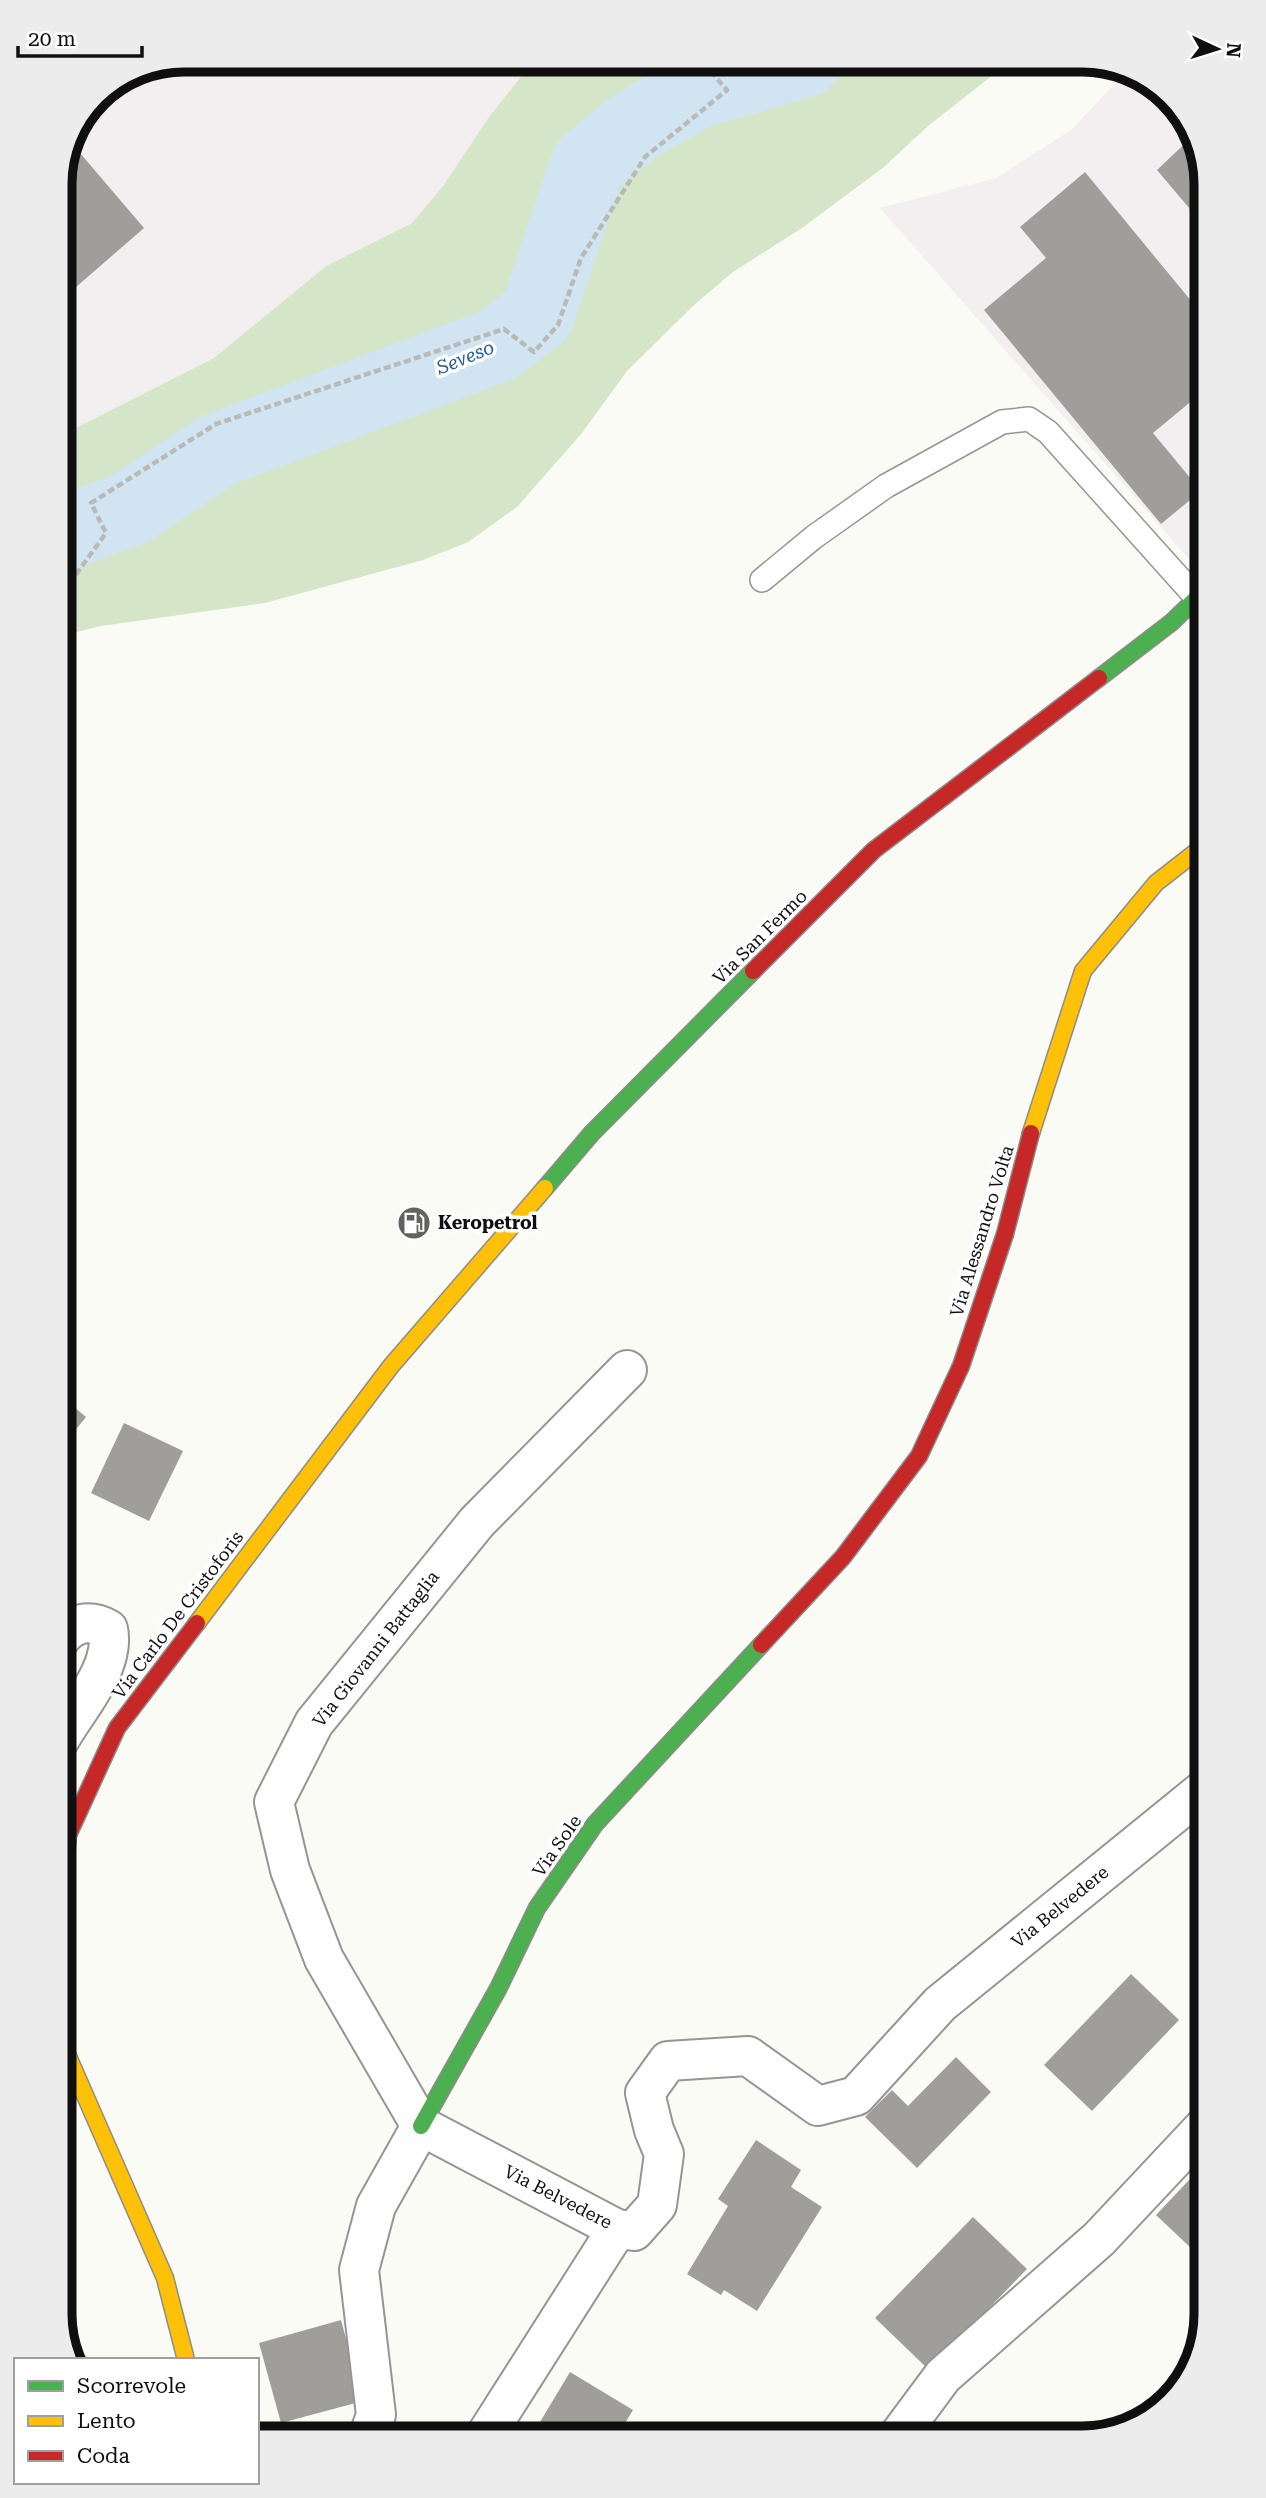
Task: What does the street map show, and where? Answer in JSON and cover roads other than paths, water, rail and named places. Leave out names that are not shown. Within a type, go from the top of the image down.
[{"type":"main road","name":"Via San Fermo","points":[[391,1366],[592,1133],[874,850],[1172,622],[1194,601]]},
{"type":"main road","name":"Via Alessandro Volta","points":[[778,1627],[843,1557],[919,1456],[956,1377],[1005,1234],[1035,1117],[1083,971],[1156,883],[1194,854]]},
{"type":"main road","name":"Via Carlo De Cristoforis","points":[[72,1826],[117,1728],[391,1366]]},
{"type":"main road","name":"Via Sole","points":[[421,2126],[498,1989],[537,1908],[595,1824],[778,1627]]},
{"type":"main road","points":[[72,2066],[166,2278],[186,2358]]},
{"type":"street","name":"Via Giovanni Battaglia","points":[[421,2126],[324,1959],[290,1870],[274,1802],[314,1723],[477,1522],[627,1370]]},
{"type":"street","points":[[72,1629],[80,1623],[96,1622],[108,1629],[111,1645],[103,1669],[72,1719]]},
{"type":"street","name":"Via Belvedere","points":[[421,2126],[617,2229],[634,2231],[657,2205],[664,2154],[654,2130],[645,2093],[668,2061],[748,2056],[818,2106],[856,2096],[940,2004],[1194,1798]]},
{"type":"street","points":[[372,2426],[376,2415],[359,2270],[376,2206],[421,2126]]},
{"type":"street","points":[[906,2426],[943,2376],[1099,2239],[1194,2138]]},
{"type":"street","points":[[492,2426],[617,2229]]},
{"type":"lane","points":[[762,580],[814,537],[886,486],[1002,422],[1029,419],[1048,432],[1194,586]]},
{"type":"waterway","name":"Seveso","points":[[72,530],[131,508],[216,451],[497,345],[537,315],[588,164],[635,126],[697,91],[763,72]]},
{"type":"place","name":"Keropetrol","points":[[414,1223]]}]
